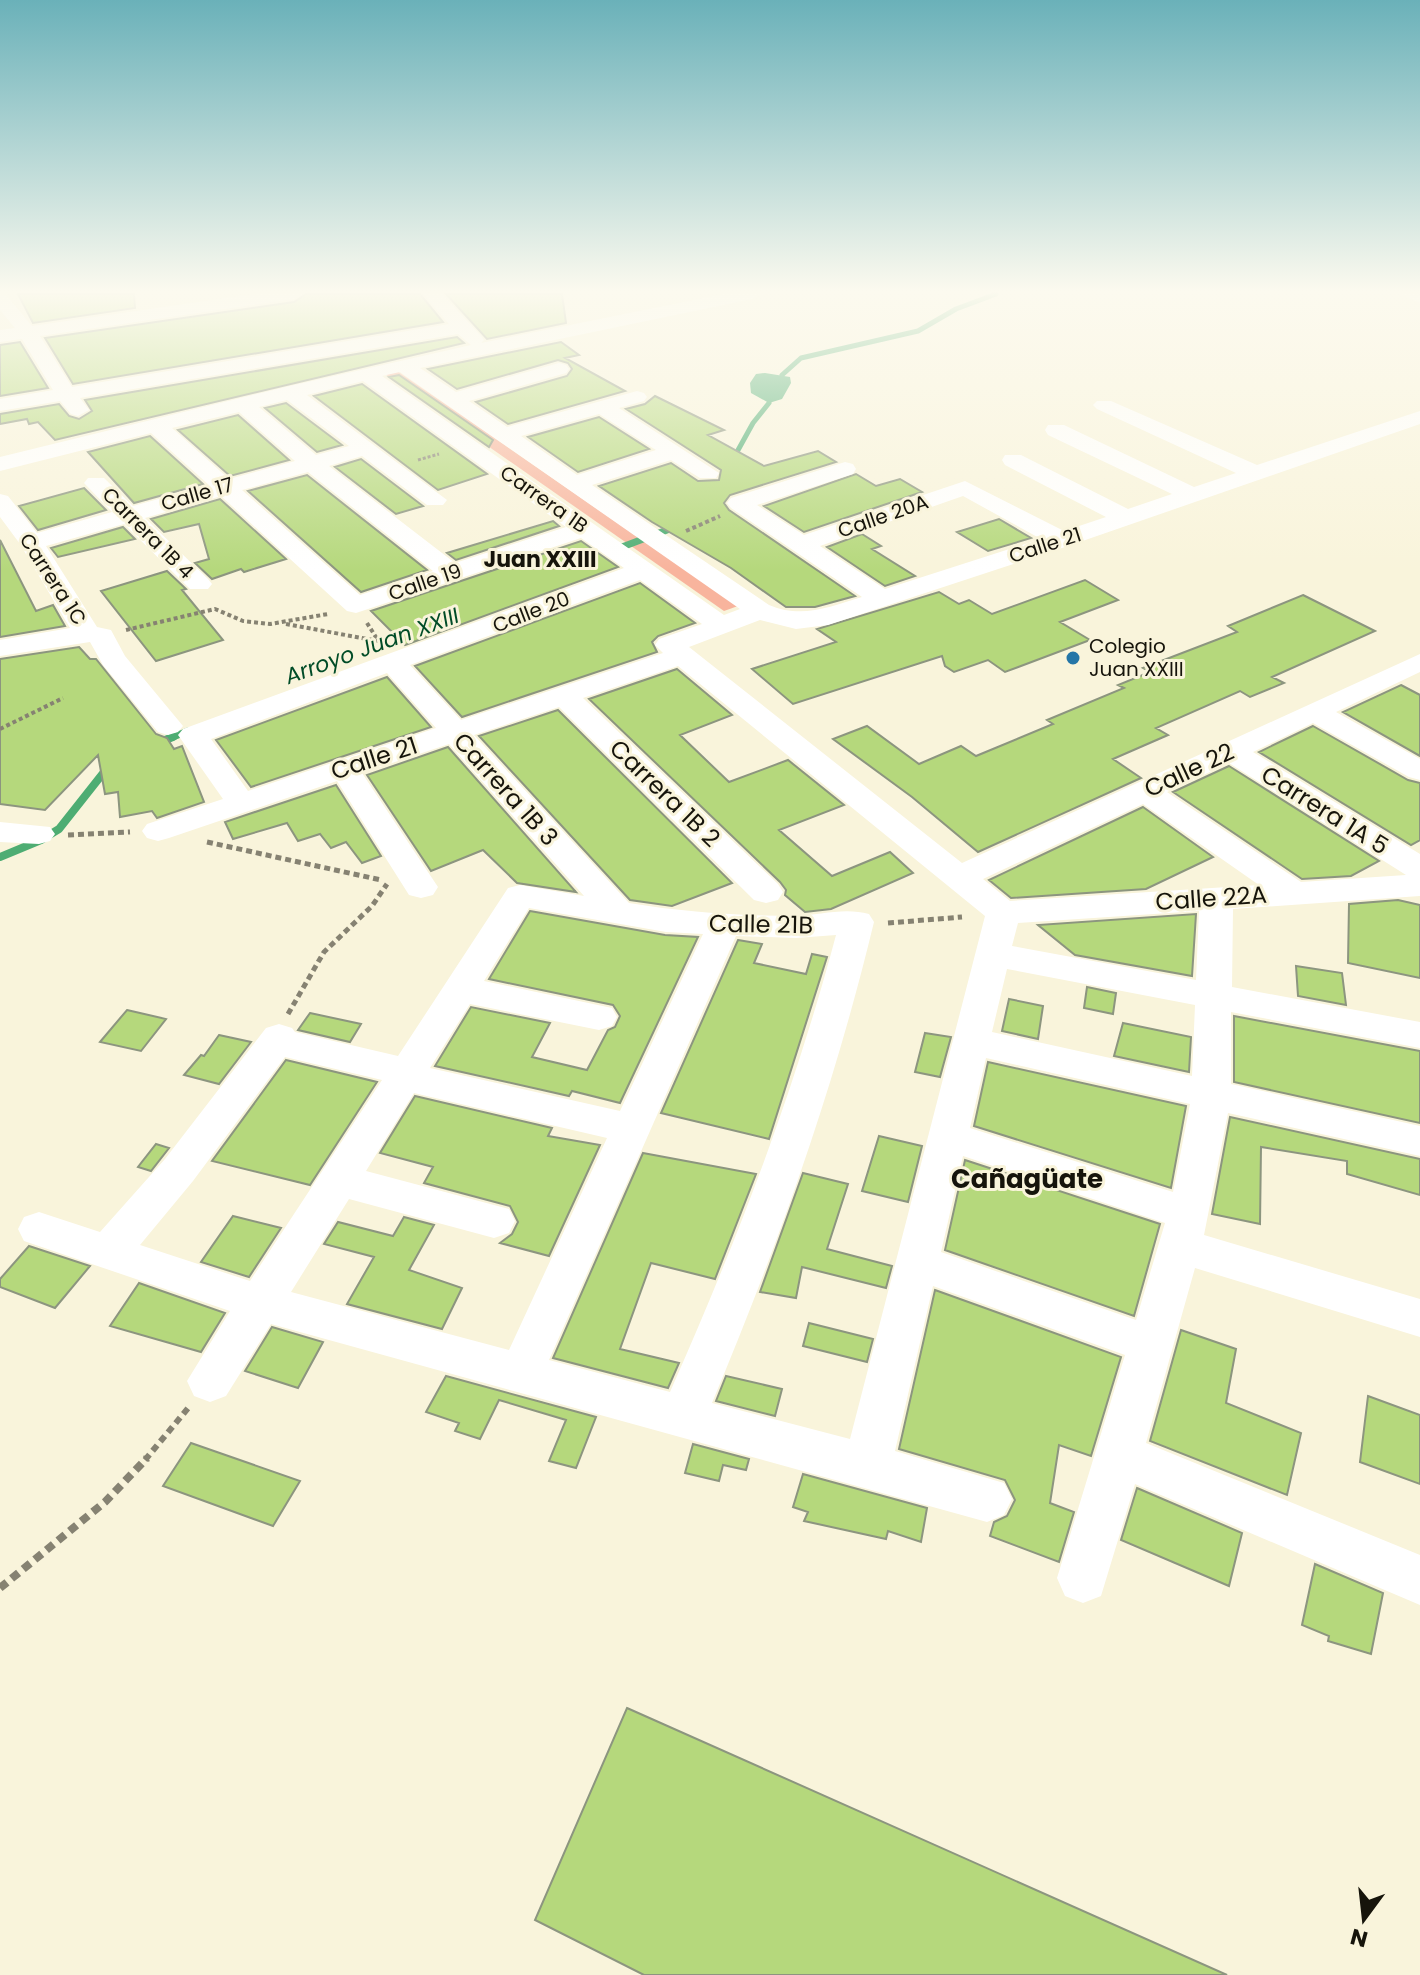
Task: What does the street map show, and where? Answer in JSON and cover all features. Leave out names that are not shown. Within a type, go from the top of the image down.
[{"type":"street","points":[[61,386],[102,438]]},
{"type":"street","points":[[0,405],[118,386]]},
{"type":"street","points":[[0,464],[315,386]]},
{"type":"street","name":"Carrera 1B","points":[[383,386],[721,625]]},
{"type":"street","name":"Carrera 1B","points":[[435,386],[760,611]]},
{"type":"street","points":[[454,399],[499,386]]},
{"type":"street","points":[[290,392],[435,500]]},
{"type":"street","points":[[504,434],[637,397]]},
{"type":"street","points":[[243,404],[311,463],[452,573]]},
{"type":"street","points":[[1104,405],[1256,473]]},
{"type":"street","points":[[602,407],[708,473]]},
{"type":"street","name":"Calle 21","points":[[158,831],[563,695],[676,650],[721,625],[760,611],[779,620],[806,622],[1062,540],[1420,417]]},
{"type":"street","points":[[155,425],[356,605]]},
{"type":"street","points":[[1056,430],[1192,495]]},
{"type":"street","name":"Calle 17","points":[[31,542],[225,485],[364,449]]},
{"type":"street","points":[[575,483],[673,452]]},
{"type":"street","points":[[1013,460],[1127,518]]},
{"type":"street","points":[[741,504],[845,469]]},
{"type":"street","name":"Carrera 1B 4","points":[[96,483],[199,584]]},
{"type":"street","name":"Calle 20A","points":[[802,544],[965,488],[1062,540]]},
{"type":"street","name":"Carrera 1C","points":[[0,501],[113,659],[241,803]]},
{"type":"street","points":[[741,504],[881,598]]},
{"type":"street","name":"Calle 19","points":[[356,605],[586,528]]},
{"type":"street","name":"Calle 20","points":[[180,731],[386,651],[643,570]]},
{"type":"street","points":[[0,648],[94,635]]},
{"type":"street","points":[[676,650],[1003,913],[867,1466]]},
{"type":"street","name":"Carrera 1B 3","points":[[386,651],[619,914]]},
{"type":"street","name":"Calle 22","points":[[958,878],[1314,712],[1412,674]]},
{"type":"street","name":"Carrera 1B 2","points":[[563,695],[766,892]]},
{"type":"street","points":[[1314,712],[1420,771]]},
{"type":"street","name":"Carrera 1A 5","points":[[1231,751],[1420,869]]},
{"type":"street","points":[[344,769],[421,887]]},
{"type":"street","points":[[1145,791],[1292,892]]},
{"type":"street","points":[[0,832],[50,834]]},
{"type":"street","name":"Calle 22A","points":[[1003,913],[1420,885]]},
{"type":"street","name":"Calle 21B","points":[[463,990],[520,896],[619,914],[724,925],[796,927],[857,922]]},
{"type":"street","points":[[1083,1578],[1184,1230],[1211,1095],[1216,898]]},
{"type":"street","points":[[682,1418],[747,1266],[796,1134],[857,922]]},
{"type":"street","points":[[521,1372],[724,925]]},
{"type":"street","points":[[992,954],[1420,1035]]},
{"type":"street","points":[[210,1381],[463,990],[599,1017]]},
{"type":"street","points":[[108,1252],[179,1170],[277,1039],[408,1075],[632,1129]]},
{"type":"street","points":[[971,1041],[1420,1141]]},
{"type":"street","points":[[948,1136],[1184,1230],[1420,1318]]},
{"type":"street","points":[[340,1180],[494,1221]]},
{"type":"street","points":[[39,1229],[261,1303],[987,1499]]},
{"type":"street","points":[[917,1262],[1150,1344]]},
{"type":"street","points":[[1120,1455],[1420,1580]]},
{"type":"path","points":[[390,468],[468,445]]},
{"type":"path","points":[[654,538],[741,504]]},
{"type":"path","points":[[285,624],[356,605],[386,651]]},
{"type":"path","points":[[94,635],[193,611],[215,609],[249,623],[285,624],[386,651]]},
{"type":"path","points":[[0,729],[63,698]]},
{"type":"path","points":[[50,834],[158,831],[421,887]]},
{"type":"path","points":[[277,1039],[297,992],[319,956],[379,902],[388,881]]},
{"type":"path","points":[[857,922],[886,923],[1003,913]]},
{"type":"path","points":[[0,1588],[105,1502],[137,1470],[210,1381]]},
{"type":"shaded area","points":[[402,386],[419,386],[738,606],[724,611]]},
{"type":"shaded area","points":[[750,386],[789,386],[782,399],[769,403],[751,393]]},
{"type":"building","points":[[0,386],[48,388],[0,396]]},
{"type":"building","points":[[167,386],[282,386],[55,440],[38,422],[29,424],[27,419],[0,424],[0,414],[59,404],[69,416],[79,419],[92,411],[85,400]]},
{"type":"building","points":[[365,386],[487,474],[438,490],[314,396]]},
{"type":"building","points":[[402,386],[415,386],[493,440],[489,447]]},
{"type":"building","points":[[531,386],[616,386],[625,391],[508,424],[476,402]]},
{"type":"building","points":[[655,396],[724,430],[708,435],[764,466],[818,451],[836,462],[730,495],[724,503],[729,510],[855,596],[815,607],[786,607],[731,568],[652,522],[599,486],[671,463],[698,481],[719,480],[721,470],[626,409],[645,404]]},
{"type":"building","points":[[286,403],[342,445],[317,452],[265,408]]},
{"type":"building","points":[[238,415],[289,460],[230,476],[178,430]]},
{"type":"building","points":[[599,417],[649,449],[578,472],[528,437]]},
{"type":"building","points":[[150,436],[203,484],[134,503],[88,452]]},
{"type":"building","points":[[361,459],[423,506],[396,514],[335,467]]},
{"type":"building","points":[[856,474],[876,486],[900,479],[922,492],[804,532],[764,506]]},
{"type":"building","points":[[307,475],[427,570],[361,592],[248,491]]},
{"type":"building","points":[[84,488],[106,510],[38,530],[19,506]]},
{"type":"building","points":[[220,499],[286,559],[212,579],[195,563],[209,559],[199,524],[164,532],[151,519]]},
{"type":"building","points":[[999,519],[1031,538],[988,551],[957,532]]},
{"type":"building","points":[[553,521],[559,526],[456,560],[447,553]]},
{"type":"building","points":[[123,527],[135,539],[58,557],[51,548]]},
{"type":"building","points":[[862,534],[881,546],[872,549],[915,576],[885,586],[827,547]]},
{"type":"building","points":[[0,540],[36,611],[53,605],[65,626],[0,637]]},
{"type":"building","points":[[581,541],[618,567],[405,645],[371,611]]},
{"type":"building","points":[[167,571],[186,589],[182,590],[223,640],[156,661],[101,591]]},
{"type":"building","points":[[1085,580],[1118,600],[1060,622],[1090,640],[1005,672],[988,660],[954,672],[945,666],[942,656],[793,704],[752,669],[836,642],[817,629],[939,592],[959,604],[969,600],[992,614]]},
{"type":"building","points":[[640,583],[695,623],[658,636],[652,642],[657,652],[462,717],[415,666]]},
{"type":"building","points":[[1303,595],[1375,631],[1272,677],[1284,683],[1250,697],[1240,691],[1156,728],[1168,735],[1113,759],[1141,778],[978,852],[912,797],[833,739],[867,726],[919,764],[961,746],[976,756],[1053,724],[1047,720],[1124,688],[1118,685],[1150,672],[1143,668],[1237,632],[1228,626]]},
{"type":"building","points":[[79,647],[90,659],[96,659],[156,734],[167,738],[174,749],[182,746],[204,802],[157,818],[152,811],[120,817],[118,792],[105,794],[98,755],[45,810],[0,804],[0,659]]},
{"type":"building","points":[[677,669],[732,715],[680,735],[729,782],[788,760],[844,805],[779,830],[832,876],[890,852],[913,873],[831,909],[805,912],[785,895],[786,890],[780,882],[589,699]]},
{"type":"building","points":[[387,677],[431,727],[251,787],[216,740]]},
{"type":"building","points":[[1401,685],[1420,695],[1420,756],[1343,712]]},
{"type":"building","points":[[558,710],[732,883],[672,906],[630,900],[479,736]]},
{"type":"building","points":[[1313,726],[1408,780],[1420,783],[1420,840],[1411,845],[1259,752]]},
{"type":"building","points":[[448,747],[576,892],[517,883],[483,850],[431,871],[367,775]]},
{"type":"building","points":[[1229,766],[1379,861],[1351,876],[1302,879],[1173,792]]},
{"type":"building","points":[[336,785],[381,856],[362,863],[346,842],[331,848],[320,834],[298,841],[287,823],[233,839],[225,822]]},
{"type":"building","points":[[1143,807],[1213,857],[1146,889],[1011,898],[989,880]]},
{"type":"building","points":[[1398,900],[1420,905],[1420,978],[1348,963],[1349,904]]},
{"type":"building","points":[[530,911],[665,935],[698,937],[620,1103],[572,1091],[569,1096],[435,1066],[471,1007],[550,1023],[532,1057],[587,1070],[608,1030],[615,1027],[620,1016],[613,1005],[489,979]]},
{"type":"building","points":[[1196,914],[1192,976],[1075,955],[1038,925]]},
{"type":"building","points":[[738,940],[762,944],[754,963],[806,974],[812,954],[827,957],[769,1139],[661,1113]]},
{"type":"building","points":[[1296,966],[1342,973],[1346,1005],[1298,996]]},
{"type":"building","points":[[1087,987],[1116,993],[1113,1014],[1084,1008]]},
{"type":"building","points":[[1009,999],[1043,1006],[1038,1039],[1002,1031]]},
{"type":"building","points":[[127,1010],[166,1019],[141,1051],[100,1042]]},
{"type":"building","points":[[310,1013],[361,1024],[350,1042],[298,1030]]},
{"type":"building","points":[[1234,1016],[1420,1051],[1420,1123],[1234,1082]]},
{"type":"building","points":[[1123,1023],[1191,1037],[1189,1072],[1114,1056]]},
{"type":"building","points":[[925,1033],[951,1037],[940,1077],[915,1072]]},
{"type":"building","points":[[219,1035],[251,1042],[219,1084],[184,1075],[201,1055],[204,1056]]},
{"type":"building","points":[[286,1060],[377,1082],[310,1185],[212,1161]]},
{"type":"building","points":[[988,1062],[1186,1106],[1171,1188],[974,1126]]},
{"type":"building","points":[[415,1096],[552,1128],[548,1136],[600,1145],[549,1256],[500,1243],[512,1234],[518,1222],[510,1206],[424,1183],[433,1167],[380,1153]]},
{"type":"building","points":[[1230,1117],[1420,1159],[1420,1195],[1347,1174],[1347,1161],[1261,1147],[1260,1224],[1212,1214]]},
{"type":"building","points":[[879,1136],[922,1146],[908,1202],[862,1191]]},
{"type":"building","points":[[156,1144],[169,1148],[151,1171],[138,1167]]},
{"type":"building","points":[[643,1153],[756,1174],[715,1279],[651,1263],[620,1349],[679,1363],[668,1388],[553,1358]]},
{"type":"building","points":[[965,1160],[1160,1224],[1134,1316],[945,1250]]},
{"type":"building","points":[[803,1173],[848,1184],[827,1249],[892,1266],[886,1288],[802,1267],[796,1298],[760,1292]]},
{"type":"building","points":[[233,1216],[281,1228],[249,1277],[201,1262]]},
{"type":"building","points":[[404,1217],[434,1225],[409,1270],[462,1288],[442,1329],[347,1304],[374,1257],[324,1244],[338,1222],[393,1236]]},
{"type":"building","points":[[29,1246],[90,1266],[55,1308],[0,1287],[0,1279]]},
{"type":"building","points":[[139,1283],[225,1313],[201,1352],[110,1326]]},
{"type":"building","points":[[935,1290],[1121,1357],[1091,1456],[1059,1445],[1050,1503],[1074,1512],[1059,1562],[990,1536],[994,1522],[1007,1516],[1015,1500],[1005,1480],[899,1449]]},
{"type":"building","points":[[809,1323],[873,1339],[867,1362],[803,1346]]},
{"type":"building","points":[[272,1327],[323,1342],[298,1388],[245,1371]]},
{"type":"building","points":[[1181,1330],[1236,1349],[1226,1403],[1301,1433],[1287,1495],[1150,1441]]},
{"type":"building","points":[[446,1376],[596,1417],[576,1468],[549,1461],[566,1420],[499,1400],[480,1439],[455,1431],[459,1423],[426,1412]]},
{"type":"building","points":[[726,1376],[782,1389],[775,1416],[716,1401]]},
{"type":"building","points":[[1368,1396],[1420,1415],[1420,1484],[1360,1462]]},
{"type":"building","points":[[191,1443],[300,1481],[273,1526],[163,1486]]},
{"type":"building","points":[[693,1444],[749,1459],[746,1470],[723,1465],[719,1481],[685,1473]]},
{"type":"building","points":[[803,1474],[927,1508],[921,1542],[888,1531],[886,1539],[804,1521],[808,1512],[793,1507]]},
{"type":"building","points":[[1137,1488],[1242,1533],[1229,1586],[1121,1540]]},
{"type":"building","points":[[1315,1564],[1383,1593],[1371,1654],[1328,1641],[1329,1636],[1302,1625]]},
{"type":"building","points":[[627,1708],[1227,1975],[644,1975],[535,1920]]},
{"type":"waterway","name":"Arroyo Juan XXIII","points":[[732,461],[753,423],[769,403]]},
{"type":"waterway","name":"Arroyo Juan XXIII","points":[[614,550],[675,527]]},
{"type":"waterway","name":"Arroyo Juan XXIII","points":[[173,737],[188,731]]},
{"type":"waterway","name":"Arroyo Juan XXIII","points":[[157,743],[173,737]]},
{"type":"waterway","name":"Arroyo Juan XXIII","points":[[168,739],[173,737]]},
{"type":"waterway","name":"Arroyo Juan XXIII","points":[[0,857],[59,829],[108,767]]},
{"type":"place","name":"Colegio Juan XXIII","points":[[1073,658]]},
{"type":"district","name":"Juan XXIII","points":[[540,559]]},
{"type":"district","name":"Cañagüate","points":[[1027,1179]]}]
